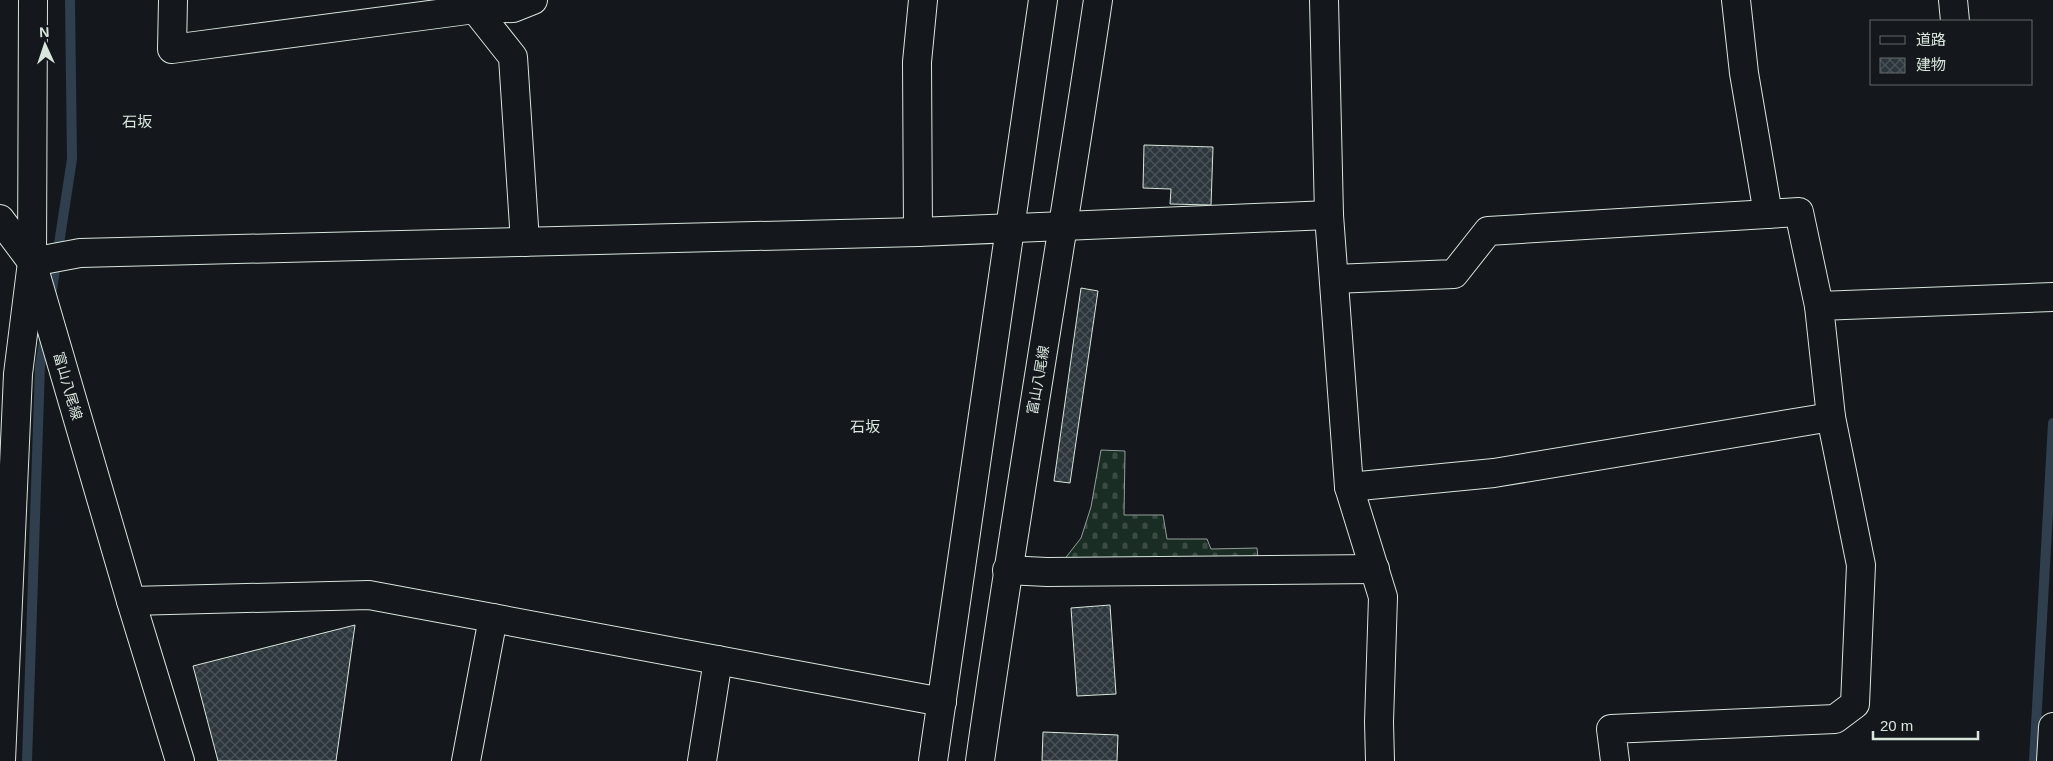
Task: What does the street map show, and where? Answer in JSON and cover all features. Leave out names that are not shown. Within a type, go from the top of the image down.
[{"type":"street","name":"富山八尾線","points":[[33,0],[32,262],[180,761]]},
{"type":"street","points":[[173,0],[172,49],[474,4],[513,8],[533,0]]},
{"type":"street","points":[[918,232],[917,62],[923,0]]},
{"type":"street","points":[[933,761],[1043,0]]},
{"type":"street","name":"富山八尾線","points":[[980,761],[1007,570],[1064,226],[1098,0]]},
{"type":"street","points":[[1324,0],[1329,215],[1349,487],[1383,597],[1378,722],[1380,761]]},
{"type":"street","points":[[1736,0],[1744,73],[1768,214]]},
{"type":"street","points":[[1953,0],[1955,20]]},
{"type":"street","points":[[474,4],[513,57],[525,242]]},
{"type":"street","points":[[1334,279],[1454,274],[1488,231],[1799,212],[1819,306],[1831,417],[1862,565],[1855,704],[1835,719],[1611,729],[1615,761]]},
{"type":"street","points":[[32,262],[80,253],[918,232],[1329,215]]},
{"type":"street","points":[[0,219],[32,262],[18,374],[1,761]]},
{"type":"street","points":[[1819,306],[2053,297]]},
{"type":"street","points":[[1349,487],[1494,473],[1831,417]]},
{"type":"street","points":[[1007,570],[1047,572],[1375,569]]},
{"type":"street","points":[[131,601],[369,595],[942,702]]},
{"type":"street","points":[[466,761],[493,618]]},
{"type":"street","points":[[702,761],[718,660]]},
{"type":"street","points":[[2051,761],[2053,727]]},
{"type":"green space","points":[[1101,450],[1125,451],[1124,515],[1163,515],[1167,539],[1207,539],[1211,549],[1257,548],[1259,569],[1060,565],[1081,538],[1091,507]]},
{"type":"building","points":[[1144,145],[1213,147],[1211,205],[1170,204],[1171,189],[1143,188]]},
{"type":"building","points":[[1081,288],[1098,291],[1070,483],[1054,481]]},
{"type":"building","points":[[1110,605],[1116,694],[1077,696],[1071,608]]},
{"type":"building","points":[[355,625],[336,761],[218,761],[193,666]]},
{"type":"building","points":[[1043,732],[1118,735],[1117,761],[1042,761]]},
{"type":"waterway","points":[[51,296],[72,159],[70,0]]},
{"type":"waterway","points":[[27,761],[40,366],[45,335]]},
{"type":"waterway","points":[[2034,761],[2053,423]]},
{"type":"district","name":"石坂","points":[[137,122]]},
{"type":"district","name":"石坂","points":[[865,427]]}]
